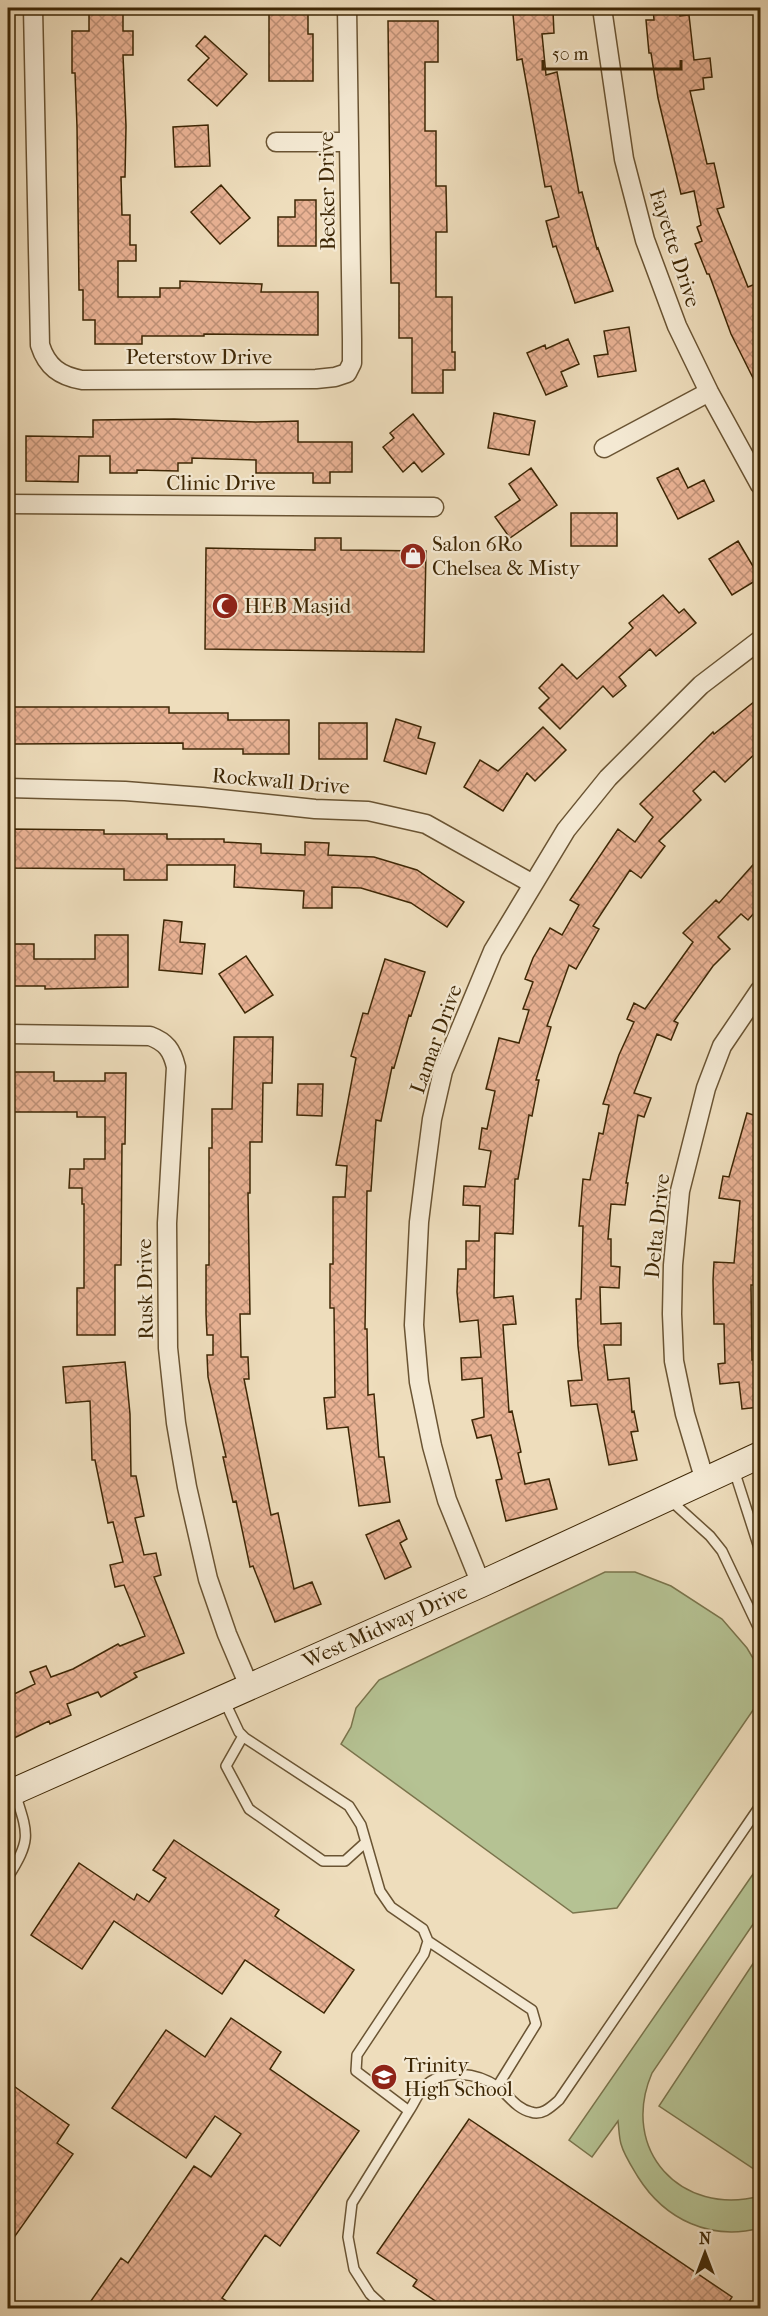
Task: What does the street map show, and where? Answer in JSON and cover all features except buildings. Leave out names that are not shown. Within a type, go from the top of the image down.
[{"type":"street","name":"Peterstow Drive","points":[[33,8],[40,345],[44,357],[53,369],[65,377],[82,380],[316,379],[347,373]]},
{"type":"street","name":"Becker Drive","points":[[347,8],[352,363],[347,373]]},
{"type":"street","name":"Fayette Drive","points":[[602,8],[624,159],[645,240],[677,326],[709,392],[760,485]]},
{"type":"street","points":[[276,142],[348,142]]},
{"type":"street","points":[[604,448],[709,392]]},
{"type":"street","name":"Clinic Drive","points":[[8,504],[434,507]]},
{"type":"street","name":"Lamar Drive","points":[[480,1584],[447,1500],[432,1446],[419,1382],[414,1325],[419,1222],[432,1119],[443,1071],[493,951],[566,830],[608,778],[701,685],[760,640]]},
{"type":"street","name":"Rockwall Drive","points":[[8,788],[125,791],[315,809],[368,811],[426,824],[533,884]]},
{"type":"street","name":"Delta Drive","points":[[705,1481],[685,1414],[674,1361],[672,1294],[680,1191],[706,1088],[722,1046],[760,990]]},
{"type":"street","name":"Rusk Drive","points":[[8,1034],[150,1036],[161,1040],[172,1052],[176,1067],[167,1223],[168,1348],[176,1423],[187,1487],[208,1579],[227,1634],[249,1686]]},
{"type":"street","name":"West Midway Drive","points":[[11,1792],[480,1584],[760,1455]]},
{"type":"lane","points":[[733,1468],[760,1551]]},
{"type":"lane","points":[[668,1498],[710,1536],[722,1551],[760,1631]]},
{"type":"lane","points":[[224,1697],[239,1732],[243,1736],[349,1806],[361,1825],[380,1891],[391,1907],[423,1929],[428,1941],[532,2010],[536,2024],[497,2087]]},
{"type":"lane","points":[[243,1736],[226,1766],[249,1809],[323,1861],[345,1861],[366,1842]]},
{"type":"lane","points":[[8,1877],[23,1854],[27,1830],[11,1792]]},
{"type":"lane","points":[[385,2308],[370,2294],[354,2269],[348,2237],[352,2203],[424,2086],[444,2075],[461,2074],[481,2079],[497,2087],[513,2102],[532,2113],[547,2111],[559,2100],[760,1806]]},
{"type":"lane","points":[[410,2111],[356,2071],[357,2055],[424,1954],[428,1941]]},
{"type":"green space","points":[[605,1572],[635,1572],[671,1586],[722,1619],[747,1648],[760,1670],[760,1700],[617,1908],[573,1913],[341,1744],[351,1727],[356,1708],[379,1680]]},
{"type":"green space","points":[[760,1864],[760,1914],[652,2073],[644,2101],[644,2128],[651,2151],[664,2171],[682,2187],[705,2196],[731,2200],[760,2196],[760,2228],[724,2232],[691,2224],[662,2205],[649,2192],[624,2152],[620,2141],[618,2121],[592,2157],[569,2140]]},
{"type":"green space","points":[[760,1953],[760,2173],[659,2106]]},
{"type":"place","name":"Salon 6Ro Chelsea & Misty","points":[[413,556]]},
{"type":"place","name":"HEB Masjid","points":[[225,606]]},
{"type":"place","name":"Trinity High School","points":[[384,2077]]}]
